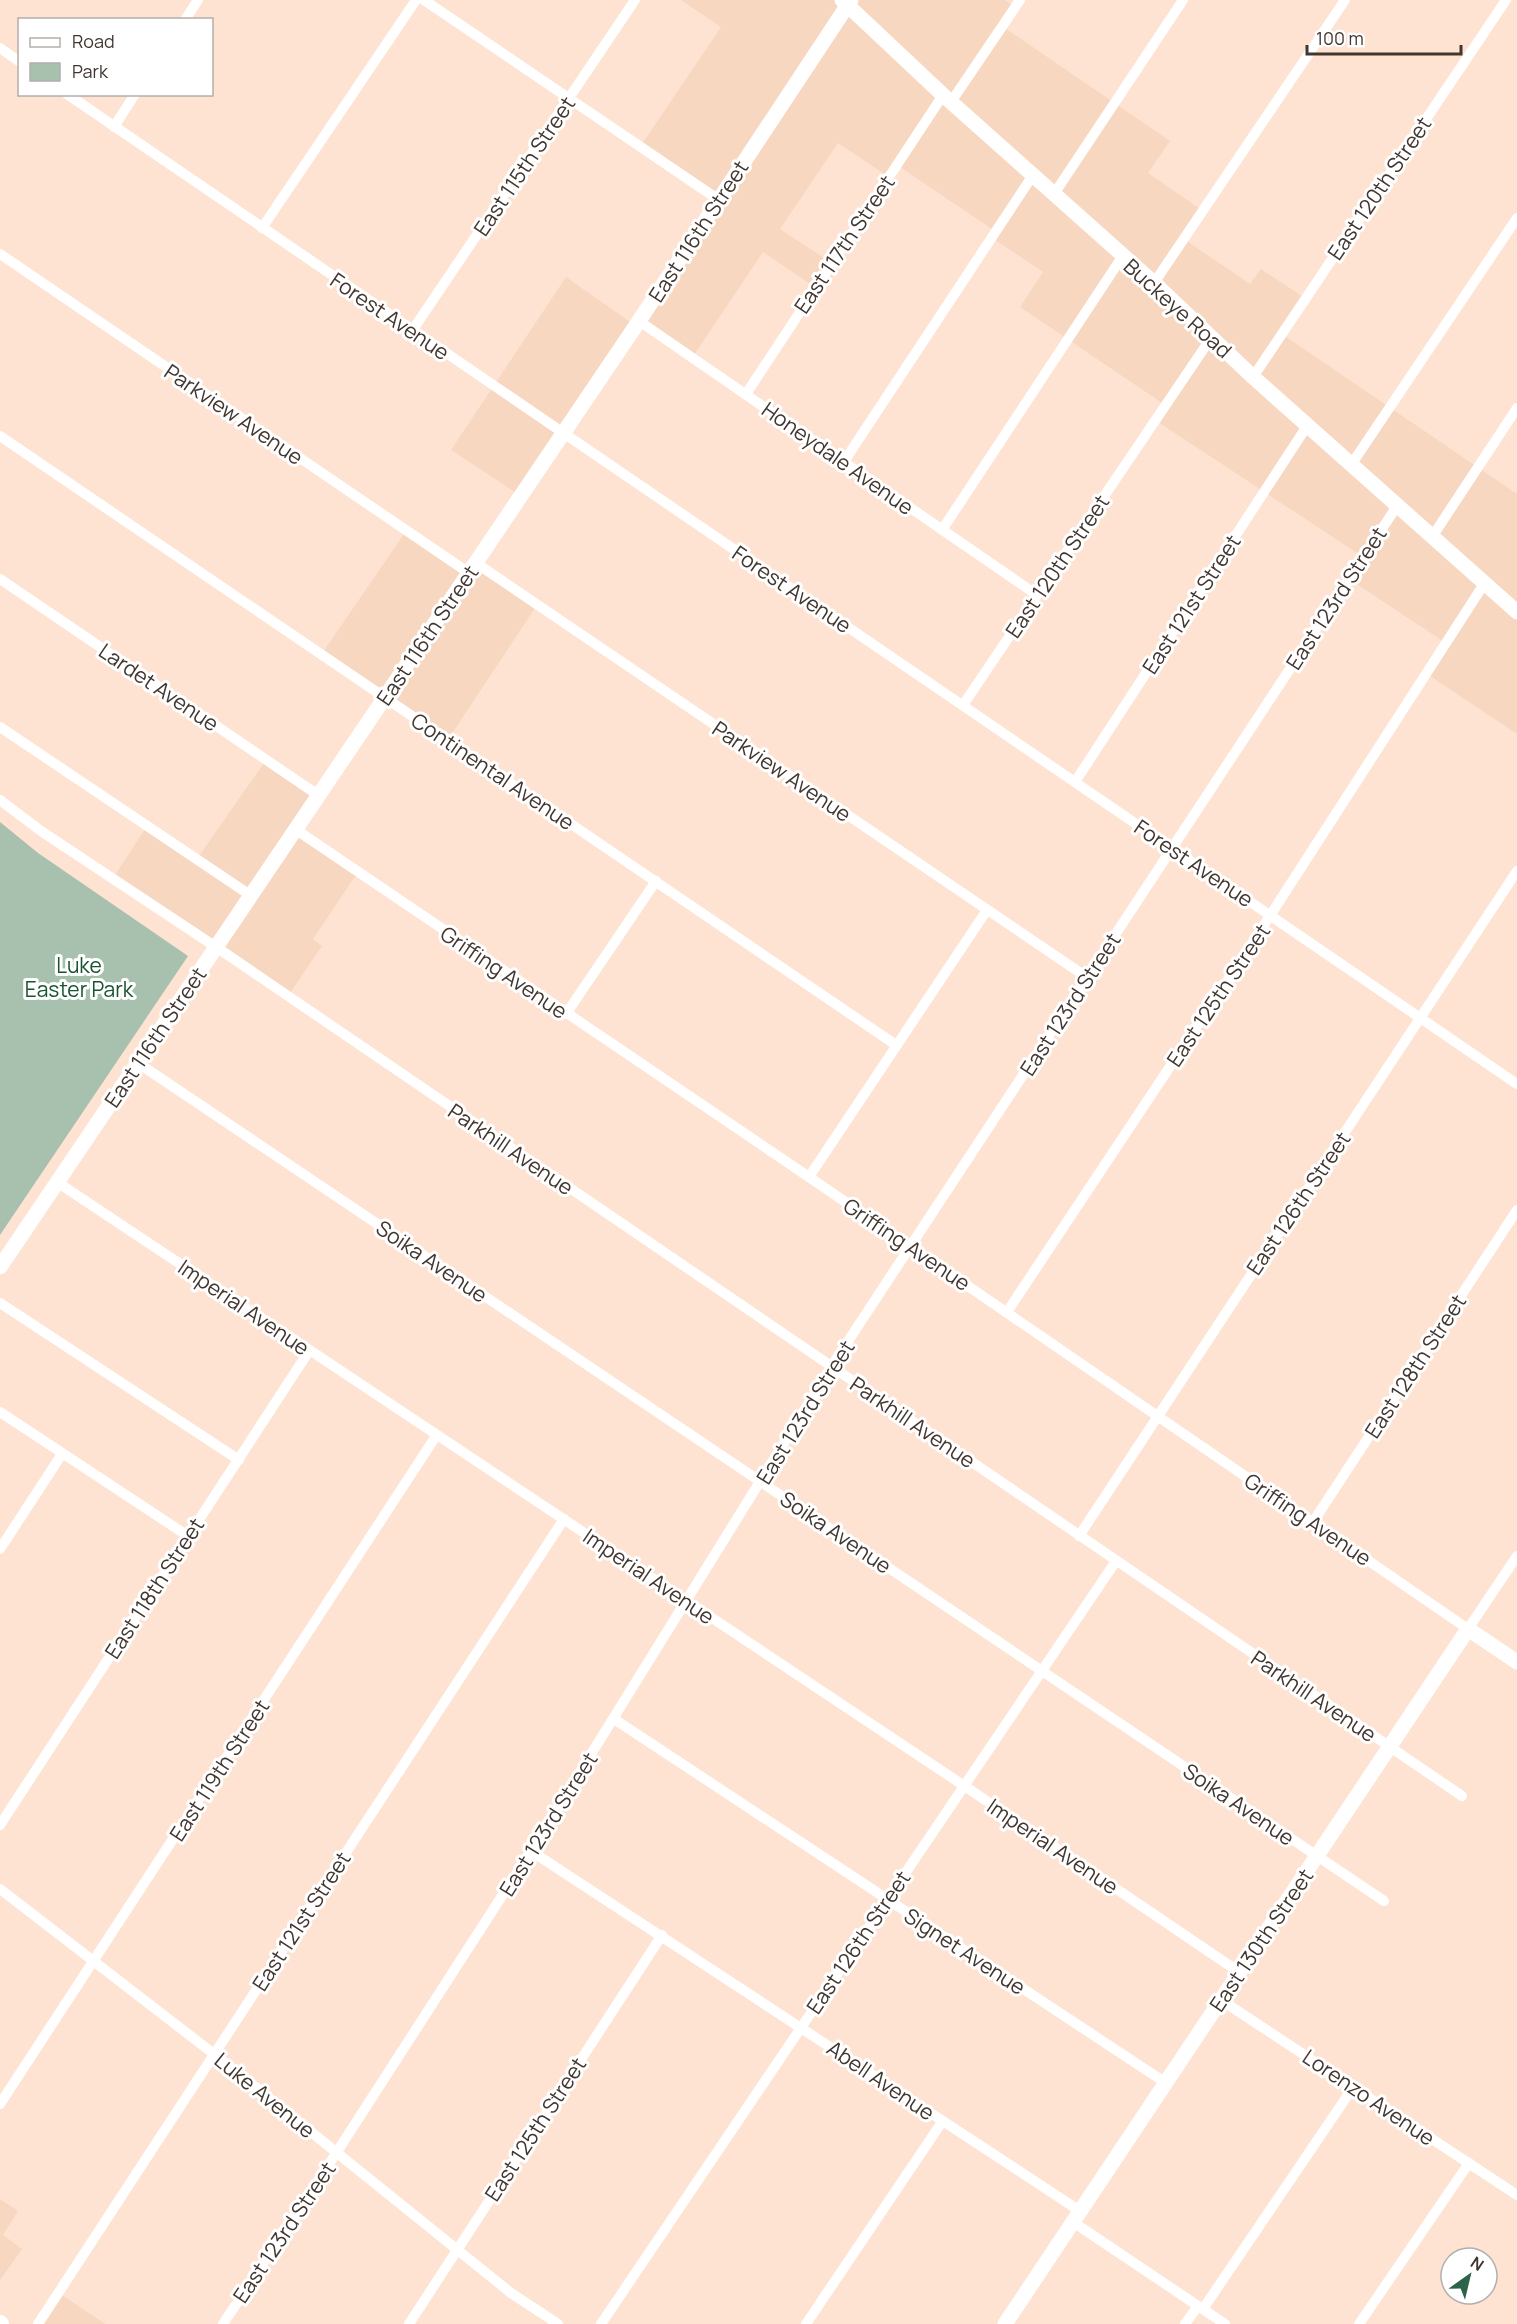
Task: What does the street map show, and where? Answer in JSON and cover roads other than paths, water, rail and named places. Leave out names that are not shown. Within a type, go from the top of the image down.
[{"type":"street","points":[[186,18],[198,0]]},
{"type":"street","points":[[262,228],[416,0]]},
{"type":"street","points":[[424,0],[719,200]]},
{"type":"street","name":"East 115th Street","points":[[412,331],[635,0]]},
{"type":"street","name":"East 117th Street","points":[[746,394],[947,99],[1020,0]]},
{"type":"street","points":[[1054,194],[1183,0]]},
{"type":"street","points":[[1154,284],[1345,0]]},
{"type":"street","name":"East 120th Street","points":[[1253,377],[1506,0]]},
{"type":"street","name":"Buckeye Road","points":[[847,2],[947,99],[1154,284],[1307,426],[1517,612]]},
{"type":"street","name":"East 116th Street","points":[[0,1267],[639,321],[847,2]]},
{"type":"street","points":[[0,48],[18,61]]},
{"type":"street","name":"Forest Avenue","points":[[70,96],[1517,1084]]},
{"type":"street","points":[[114,126],[134,96]]},
{"type":"street","points":[[843,463],[1033,175]]},
{"type":"street","points":[[1351,465],[1517,218]]},
{"type":"street","name":"Parkview Avenue","points":[[0,254],[1088,978]]},
{"type":"street","points":[[942,530],[1122,257]]},
{"type":"street","name":"Honeydale Avenue","points":[[639,321],[1037,595]]},
{"type":"street","name":"East 120th Street","points":[[963,705],[1211,338]]},
{"type":"street","points":[[1432,537],[1517,408]]},
{"type":"street","name":"East 121st Street","points":[[1075,783],[1307,426]]},
{"type":"street","name":"Continental Avenue","points":[[0,436],[897,1045]]},
{"type":"street","name":"East 123rd Street","points":[[224,2324],[531,1851],[831,1367],[1397,507]]},
{"type":"street","name":"Lardet Avenue","points":[[0,579],[318,795]]},
{"type":"street","name":"East 125th Street","points":[[1007,1312],[1271,914],[1485,584]]},
{"type":"street","points":[[0,727],[250,895]]},
{"type":"street","name":"Parkhill Avenue","points":[[0,800],[41,831],[1462,1796]]},
{"type":"street","name":"Griffing Avenue","points":[[295,829],[809,1177],[1517,1662]]},
{"type":"street","name":"East 126th Street","points":[[1079,1536],[1517,871]]},
{"type":"street","points":[[566,1014],[656,881]]},
{"type":"street","points":[[809,1177],[987,910]]},
{"type":"street","name":"Soika Avenue","points":[[138,1063],[1384,1901]]},
{"type":"street","name":"Imperial Avenue","points":[[57,1182],[963,1785],[1239,1972]]},
{"type":"street","name":"East 128th Street","points":[[1313,1522],[1517,1210]]},
{"type":"street","points":[[0,1303],[239,1460]]},
{"type":"street","name":"East 118th Street","points":[[0,1825],[309,1350]]},
{"type":"street","points":[[0,1412],[188,1536]]},
{"type":"street","name":"East 119th Street","points":[[0,2104],[436,1436]]},
{"type":"street","points":[[0,1549],[62,1454]]},
{"type":"street","name":"East 121st Street","points":[[38,2324],[564,1519]]},
{"type":"street","name":"East 130th Street","points":[[1005,2324],[1517,1556]]},
{"type":"street","name":"East 126th Street","points":[[601,2324],[1116,1561]]},
{"type":"street","name":"Signet Avenue","points":[[614,1719],[1166,2083]]},
{"type":"street","name":"Abell Avenue","points":[[531,1851],[662,1935],[942,2122],[1226,2324]]},
{"type":"street","name":"Luke Avenue","points":[[0,1889],[214,2054],[511,2294],[558,2324]]},
{"type":"street","name":"East 125th Street","points":[[409,2324],[662,1935]]},
{"type":"street","name":"Lorenzo Avenue","points":[[1221,2000],[1517,2195]]},
{"type":"street","points":[[1185,2324],[1201,2307],[1354,2086]]},
{"type":"street","points":[[806,2324],[942,2122]]},
{"type":"street","points":[[1359,2324],[1469,2163]]},
{"type":"park label","name":"Luke Easter Park","points":[[79,977]]}]
